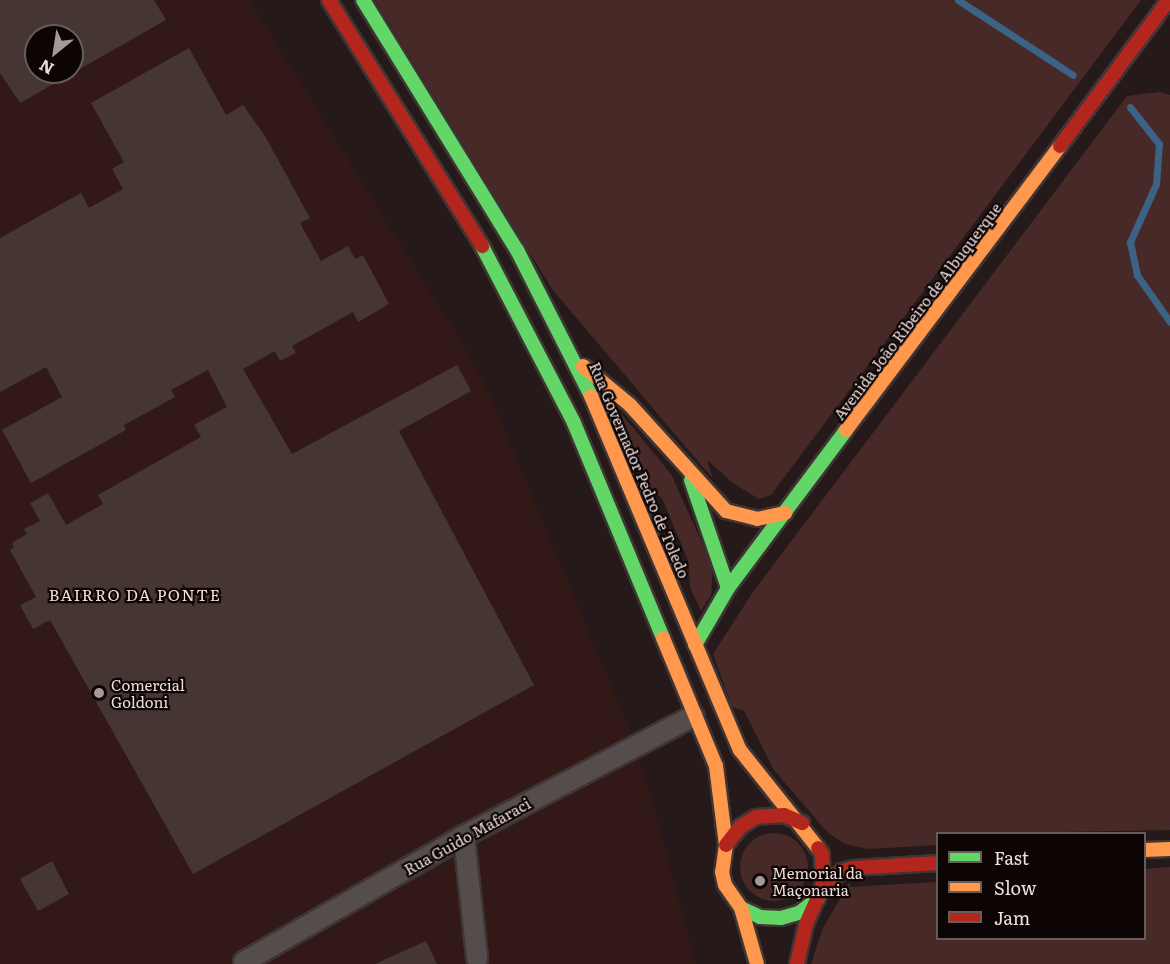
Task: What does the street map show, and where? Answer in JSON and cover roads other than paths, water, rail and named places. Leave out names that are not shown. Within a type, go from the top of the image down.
[{"type":"main road","points":[[329,0],[493,264],[552,374],[716,766],[726,845],[722,865],[725,885],[741,908],[757,964]]},
{"type":"main road","name":"Rua Governador Pedro de Toledo","points":[[363,0],[518,250],[577,362],[740,750],[817,844],[825,865],[820,892],[806,924],[796,964]]},
{"type":"main road","name":"Avenida João Ribeiro de Albuquerque","points":[[695,645],[728,588],[1168,0]]},
{"type":"main road","points":[[577,362],[630,405],[687,469],[734,515],[757,519],[785,513]]},
{"type":"main road","points":[[687,469],[728,588]]},
{"type":"main road","points":[[726,845],[740,827],[756,817],[784,815],[802,823]]},
{"type":"main road","points":[[817,844],[853,868]]},
{"type":"main road","points":[[1146,850],[1170,849]]},
{"type":"main road","points":[[741,908],[760,917],[782,918],[799,913],[842,871],[853,868],[936,863]]},
{"type":"street","name":"Rua Guido Mafaraci","points":[[244,962],[464,836],[694,716]]},
{"type":"street","points":[[464,836],[477,958]]},
{"type":"waterway","points":[[958,0],[1073,75]]},
{"type":"waterway","points":[[1130,107],[1159,144],[1156,184],[1130,242],[1137,275],[1170,322]]},
{"type":"place","name":"Comercial Goldoni","points":[[99,693]]},
{"type":"place","name":"Memorial da Maçonaria","points":[[760,881]]},
{"type":"district","name":"BAIRRO DA PONTE","points":[[135,594]]}]
